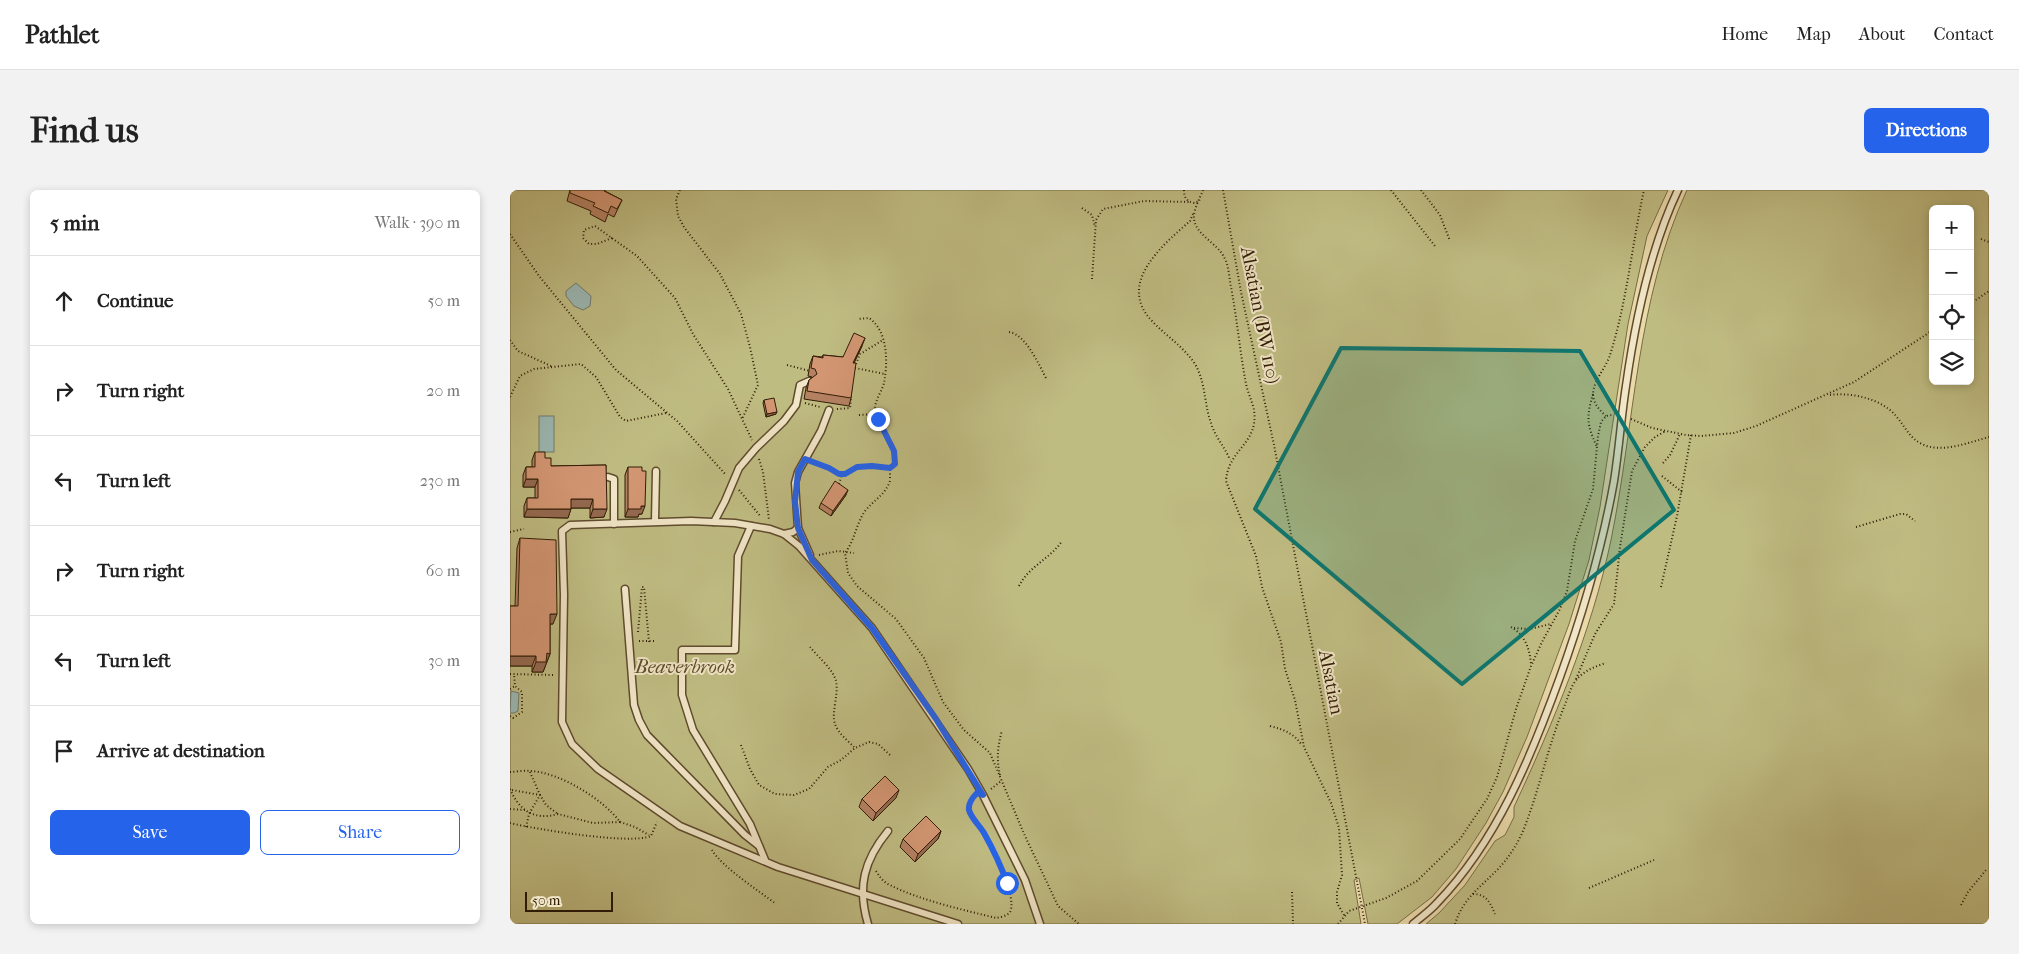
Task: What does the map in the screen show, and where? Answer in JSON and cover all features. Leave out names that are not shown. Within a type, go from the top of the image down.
[{"type":"lane","points":[[1413,924],[1437,904],[1462,873],[1488,835],[1502,813],[1542,726],[1584,608],[1600,550],[1614,481],[1622,416],[1638,319],[1655,250],[1678,190]]},
{"type":"lane","points":[[714,522],[739,468],[784,421],[796,402],[800,385],[809,381]]},
{"type":"lane","points":[[829,410],[821,431],[798,472],[795,483],[798,528],[814,557],[872,628],[930,711],[983,795],[1025,880],[1040,924]]},
{"type":"lane","points":[[656,471],[656,521]]},
{"type":"lane","points":[[608,476],[614,479],[614,524]]},
{"type":"lane","points":[[814,557],[784,534],[770,528],[735,523],[656,521],[570,525],[562,530],[564,595],[562,722],[572,744],[598,769],[680,826],[778,867],[958,924]]},
{"type":"lane","points":[[751,526],[738,556],[735,650],[682,650],[682,695],[693,730],[750,824],[765,860]]},
{"type":"lane","points":[[784,534],[793,532],[798,528]]},
{"type":"lane","points":[[625,589],[634,705],[639,720],[648,735],[745,835],[760,846]]},
{"type":"lane","points":[[868,924],[861,894],[868,862],[875,846],[888,830]]},
{"type":"path","points":[[680,190],[676,199],[678,216],[684,227],[720,274],[740,314],[750,347],[758,385],[742,419]]},
{"type":"path","points":[[1184,190],[1186,199],[1190,202]]},
{"type":"path","points":[[1203,190],[1190,221],[1148,263],[1140,277],[1140,299],[1143,310],[1151,320],[1182,348],[1196,366],[1204,387],[1210,422],[1231,461]]},
{"type":"path","name":"Alsatian (BW 110)","points":[[1223,190],[1240,292],[1274,445]]},
{"type":"path","points":[[1392,190],[1435,246]]},
{"type":"path","points":[[1421,190],[1440,215],[1450,242]]},
{"type":"path","points":[[1597,448],[1588,424],[1587,413],[1597,380],[1610,357],[1622,306],[1644,190]]},
{"type":"path","points":[[1092,280],[1096,220],[1103,209],[1153,201],[1195,203],[1200,200]]},
{"type":"path","points":[[1082,208],[1092,215],[1095,232]]},
{"type":"path","points":[[1195,212],[1194,219],[1197,226],[1219,249],[1227,265],[1246,384],[1254,410],[1254,425],[1250,436],[1226,468],[1226,481],[1256,556],[1262,587],[1281,642],[1285,669],[1302,729],[1304,747]]},
{"type":"path","points":[[612,238],[597,244],[589,244],[583,238],[584,230],[595,226],[612,238],[637,256],[675,298],[693,334],[728,389],[756,451],[763,472],[770,528]]},
{"type":"path","points":[[510,234],[539,276],[616,370],[677,421],[733,483],[770,528]]},
{"type":"path","points":[[1981,239],[1989,242]]},
{"type":"path","points":[[1974,301],[1989,291]]},
{"type":"path","points":[[805,459],[842,474],[857,467],[890,468],[895,464],[894,451],[875,409],[885,374],[883,340],[876,323],[869,318],[858,319]]},
{"type":"path","points":[[1009,332],[1013,332],[1022,340],[1047,380]]},
{"type":"path","points":[[1338,924],[1349,911],[1386,898],[1417,881],[1438,862],[1470,825],[1487,799],[1497,777],[1516,709],[1531,666],[1567,591],[1575,541],[1593,489],[1601,422],[1606,416],[1613,414],[1622,416],[1680,434],[1701,436],[1734,433],[1756,426],[1854,382],[1929,333]]},
{"type":"path","points":[[510,340],[518,350],[553,367]]},
{"type":"path","points":[[856,364],[860,354],[883,340]]},
{"type":"path","points":[[510,397],[520,376],[534,369],[581,364],[596,377],[620,417],[626,421],[666,413]]},
{"type":"path","points":[[787,365],[810,371],[812,364]]},
{"type":"path","points":[[847,367],[885,374]]},
{"type":"path","points":[[1594,390],[1595,402],[1600,411],[1606,416]]},
{"type":"path","points":[[1826,396],[1840,394],[1878,402],[1891,410],[1908,434],[1923,445],[1934,447],[1951,446],[1989,437]]},
{"type":"path","points":[[796,402],[829,410],[850,408],[851,398]]},
{"type":"path","points":[[859,415],[877,414]]},
{"type":"path","points":[[1455,924],[1464,902],[1508,857],[1524,829],[1536,796],[1554,732],[1594,634],[1614,604],[1621,538],[1632,471],[1645,448],[1655,437],[1666,431]]},
{"type":"path","points":[[1663,463],[1670,455],[1680,434]]},
{"type":"path","points":[[1661,586],[1682,492],[1691,434]]},
{"type":"path","name":"Alsatian","points":[[1274,445],[1365,924]]},
{"type":"path","points":[[890,468],[890,480],[883,494],[867,508],[861,517],[852,544],[846,552],[848,573],[857,586],[896,619],[911,638],[924,658],[943,702],[964,730],[990,753],[1058,906],[1079,924]]},
{"type":"path","points":[[839,484],[842,474]]},
{"type":"path","points":[[1662,476],[1682,492]]},
{"type":"path","points":[[1856,527],[1900,514],[1906,514],[1915,521]]},
{"type":"path","points":[[510,532],[524,529]]},
{"type":"path","points":[[1019,586],[1024,577],[1057,549],[1062,541]]},
{"type":"path","points":[[814,557],[846,552],[854,553]]},
{"type":"path","points":[[635,635],[638,634],[642,587],[644,587],[649,642]]},
{"type":"path","points":[[1531,666],[1528,646],[1519,633],[1511,627],[1529,629],[1551,624]]},
{"type":"path","points":[[638,641],[655,641]]},
{"type":"path","points":[[810,647],[836,680],[834,723],[841,734],[855,748]]},
{"type":"path","points":[[1576,680],[1597,666],[1606,663]]},
{"type":"path","points":[[510,674],[562,675]]},
{"type":"path","points":[[510,716],[513,718],[522,712],[522,692],[515,686],[514,674]]},
{"type":"path","points":[[510,689],[515,686]]},
{"type":"path","points":[[1270,726],[1288,730],[1304,747],[1331,803],[1339,828],[1342,876],[1337,892],[1337,903],[1344,916]]},
{"type":"path","points":[[1002,730],[997,747],[997,761],[1002,781]]},
{"type":"path","points":[[741,745],[750,769],[759,785],[775,794],[794,795],[809,789],[828,767],[841,760],[855,748],[869,742],[878,744],[890,755]]},
{"type":"path","points":[[530,771],[546,805],[558,814],[594,823],[620,822],[635,827],[651,836]]},
{"type":"path","points":[[510,772],[530,771],[548,775],[587,792],[613,813],[620,822]]},
{"type":"path","points":[[868,862],[889,885],[962,909],[996,918],[1005,916],[1010,911],[1012,905],[1007,883],[998,860],[983,832],[969,812],[971,799],[977,793],[983,795],[1002,781]]},
{"type":"path","points":[[510,789],[540,795]]},
{"type":"path","points":[[510,789],[517,802],[529,814],[552,816],[558,814]]},
{"type":"path","points":[[526,827],[529,814],[540,795]]},
{"type":"path","points":[[510,809],[525,810]]},
{"type":"path","points":[[510,824],[608,837],[644,839],[651,836],[661,813]]},
{"type":"path","points":[[712,841],[711,848],[716,856],[776,904]]},
{"type":"path","points":[[1589,888],[1654,860]]},
{"type":"path","points":[[1961,905],[1968,892],[1986,870]]},
{"type":"path","points":[[1292,892],[1292,924]]},
{"type":"path","points":[[1472,894],[1484,896],[1489,901],[1495,914]]},
{"type":"highlighted area","points":[[1341,348],[1580,351],[1674,510],[1462,684],[1255,509]]},
{"type":"green space","name":"Beaverbrook","points":[[510,190],[1668,190],[1647,236],[1628,324],[1600,507],[1589,560],[1569,624],[1527,737],[1503,792],[1486,823],[1456,869],[1432,897],[1397,924],[1368,924],[1359,878],[1354,880],[1361,924],[510,924]]},
{"type":"green space","points":[[1687,190],[1989,190],[1989,924],[1426,924],[1465,885],[1495,841],[1505,835],[1514,817],[1514,807],[1543,743],[1570,676],[1593,608],[1611,540],[1639,362],[1657,275],[1670,232]]},
{"type":"water","points":[[576,283],[591,296],[590,306],[583,310],[574,306],[566,296],[566,291]]},
{"type":"water","points":[[539,416],[554,416],[554,452],[539,452]]},
{"type":"water","points":[[511,691],[519,693],[518,711],[514,713],[510,713]]},
{"type":"building","points":[[570,190],[605,190],[622,200],[617,209],[611,206],[608,213],[593,206],[595,203],[570,193]]},
{"type":"building","points":[[854,333],[865,338],[853,363],[856,363],[851,398],[807,391],[809,380],[817,374],[815,369],[811,368],[813,356],[823,358],[823,355],[843,357]]},
{"type":"building","points":[[774,398],[777,412],[767,414],[764,400]]},
{"type":"building","points":[[535,452],[545,452],[545,458],[551,458],[551,466],[606,465],[607,509],[593,509],[593,499],[571,499],[571,509],[527,509],[527,498],[538,498],[538,479],[526,479],[526,467],[535,467]]},
{"type":"building","points":[[628,467],[642,467],[642,471],[646,471],[645,506],[641,506],[641,509],[628,509]]},
{"type":"building","points":[[835,481],[848,490],[833,511],[821,503]]},
{"type":"building","points":[[520,538],[556,540],[557,614],[550,614],[550,654],[547,653],[546,662],[536,662],[536,656],[510,656],[510,606],[518,606]]},
{"type":"building","points":[[885,776],[899,790],[876,813],[862,799]]},
{"type":"building","points":[[926,816],[941,831],[918,854],[903,839]]},
{"type":"route","points":[[878,419],[894,451],[895,464],[890,468],[857,467],[845,474],[839,474],[805,459],[795,483],[798,528],[812,560],[872,628],[936,719],[968,769],[983,795],[977,793],[971,799],[969,812],[983,832],[998,860],[1007,883]]}]
